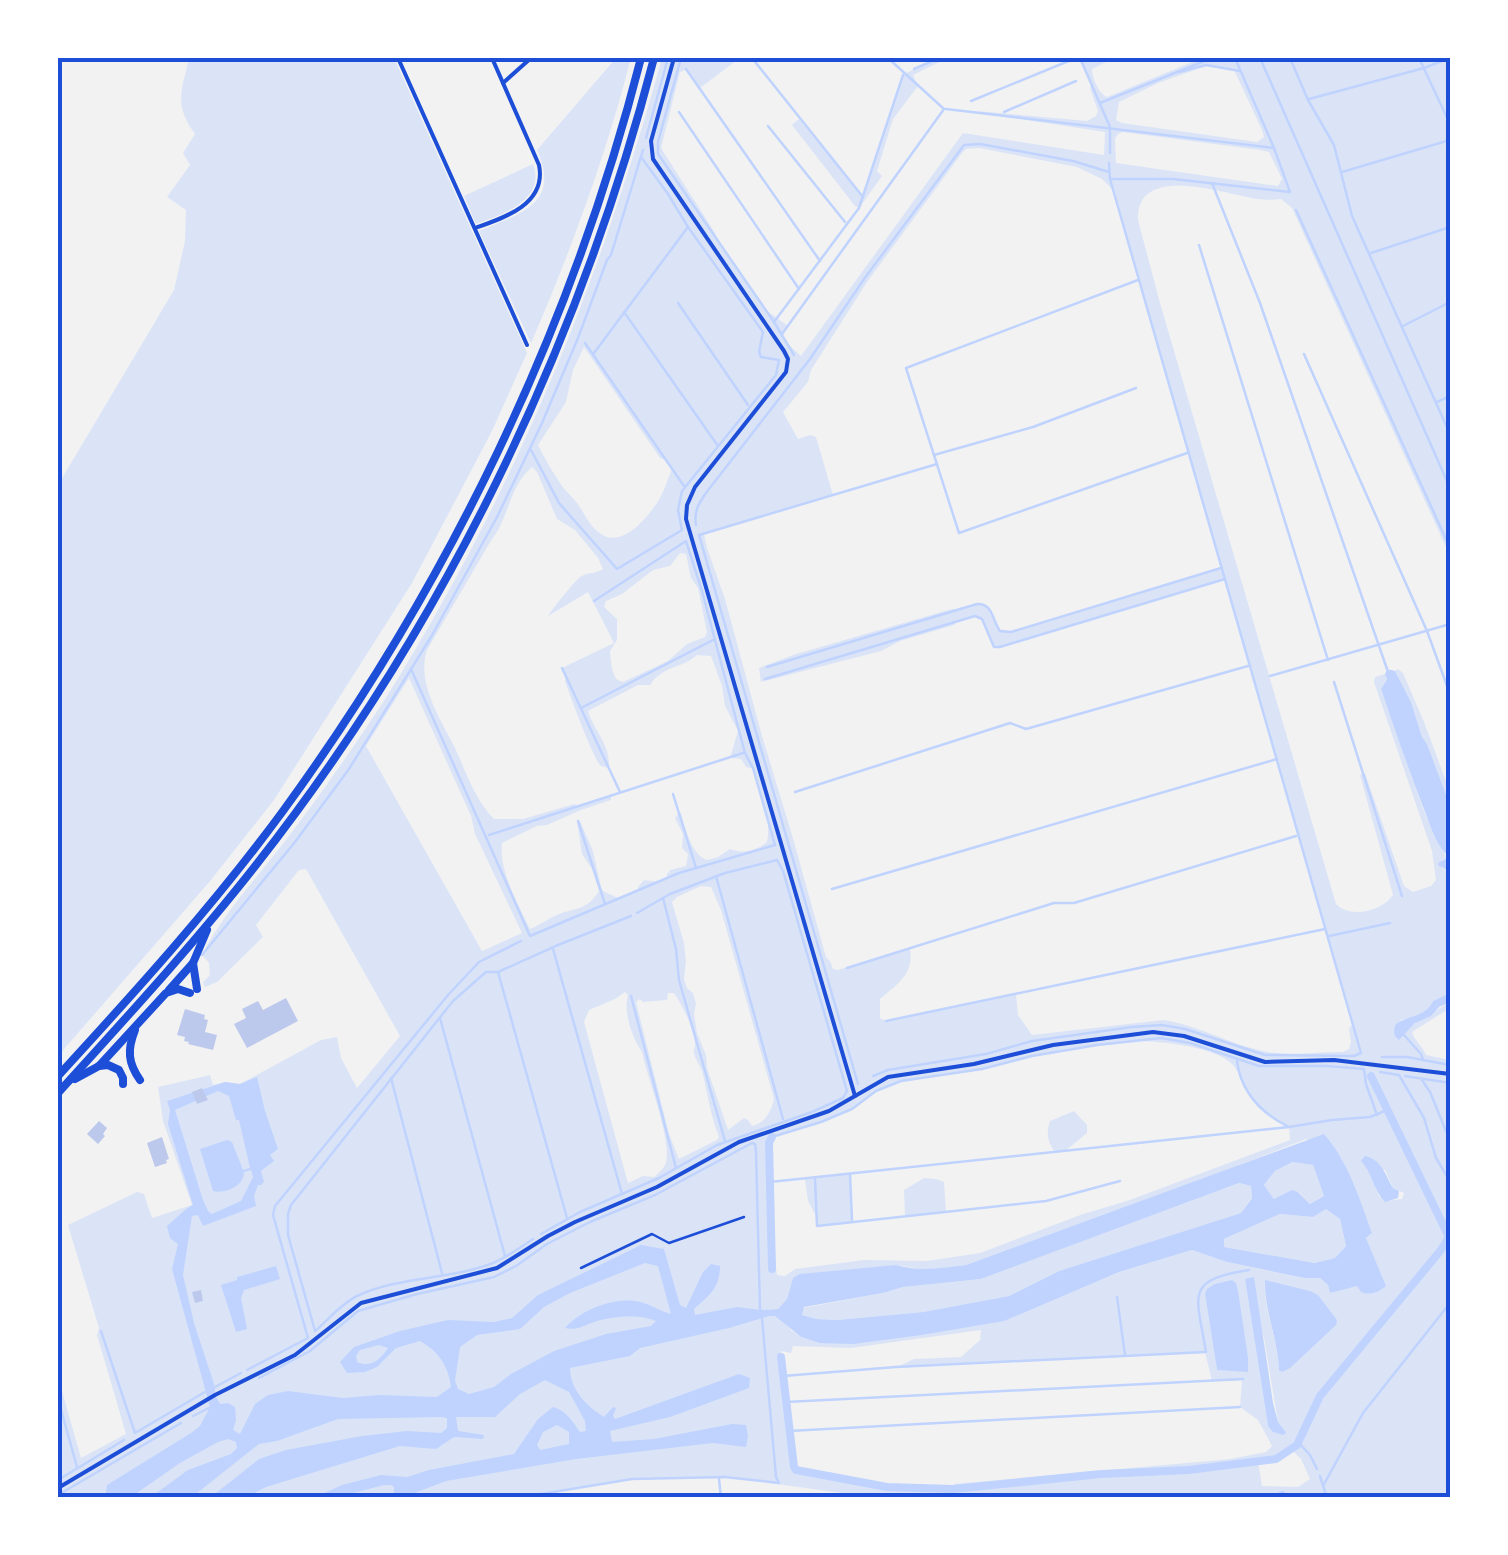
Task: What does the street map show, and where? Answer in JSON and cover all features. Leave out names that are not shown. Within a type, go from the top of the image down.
[{"type":"highway","points":[[58,1076],[192,924],[280,814],[370,684],[423,595],[492,466],[554,324],[607,177],[642,58]]},
{"type":"highway","points":[[60,1090],[216,914],[291,819],[382,688],[442,587],[525,423],[583,284],[618,183],[654,58]]},
{"type":"highway","points":[[166,993],[193,991],[193,962],[216,914]]},
{"type":"highway","points":[[60,1090],[100,1066],[193,962]]},
{"type":"highway","points":[[137,1026],[128,1053],[140,1080]]},
{"type":"highway","points":[[100,1066],[119,1070],[123,1084]]},
{"type":"street","points":[[398,58],[527,345]]},
{"type":"street","points":[[475,228],[526,205],[540,186],[539,166],[492,58]]},
{"type":"street","points":[[504,84],[531,58]]},
{"type":"street","points":[[674,58],[650,147],[653,159],[784,351],[788,364],[786,372],[690,494],[686,520],[855,1096]]},
{"type":"street","points":[[58,1488],[215,1395],[304,1349],[356,1305],[497,1268],[548,1236],[656,1186],[724,1149],[829,1111],[899,1074],[974,1064],[1053,1045],[1152,1032],[1184,1036],[1261,1062],[1328,1060],[1450,1074]]},
{"type":"path","points":[[581,1268],[652,1234],[669,1243],[744,1217]]},
{"type":"shaded area","points":[[189,58],[394,58],[527,353],[492,431],[412,583],[274,800],[211,880],[58,1056],[58,485],[174,290],[185,241],[186,210],[167,197],[190,165],[183,153],[195,134],[182,105]]},
{"type":"shaded area","points":[[616,58],[631,58],[610,131],[574,238],[531,343],[479,231],[533,204],[544,183],[537,150]]},
{"type":"shaded area","points":[[662,58],[737,58],[700,88],[686,70],[680,72],[661,148],[717,240],[767,311],[788,326],[782,335],[801,356],[963,133],[1104,155],[1105,132],[978,111],[1087,121],[1098,111],[1092,84],[1080,58],[1114,58],[1092,69],[1096,85],[1107,97],[1202,58],[1450,58],[1450,556],[1292,208],[1281,199],[1257,199],[1205,188],[1166,187],[1151,192],[1141,202],[1138,220],[1336,904],[1350,911],[1366,911],[1393,895],[1360,775],[1365,773],[1404,886],[1413,892],[1431,886],[1436,880],[1432,851],[1374,682],[1375,677],[1385,674],[1381,689],[1426,816],[1445,853],[1446,859],[1439,862],[1450,872],[1450,993],[1433,1001],[1420,1014],[1401,1020],[1399,1040],[1415,1023],[1450,1002],[1450,1008],[1412,1032],[1426,1055],[1450,1060],[1450,1497],[878,1498],[725,1477],[632,1479],[517,1498],[58,1497],[58,1377],[81,1458],[126,1434],[68,1225],[137,1192],[144,1194],[152,1218],[192,1205],[163,1121],[158,1087],[210,1075],[213,1085],[240,1084],[321,1040],[337,1037],[341,1058],[357,1088],[400,1036],[306,869],[299,870],[256,925],[263,937],[217,982],[205,987],[209,963],[202,955],[229,912],[375,715],[474,543],[513,465],[581,307]],"holes":[[[1206,66],[1234,70],[1264,137],[1257,142],[1116,120],[1119,102]],[[1123,132],[1269,152],[1282,179],[1278,186],[1116,163],[1115,139]],[[979,148],[1077,167],[1102,179],[1114,191],[1221,567],[1011,632],[1000,631],[986,605],[952,609],[759,668],[761,682],[881,651],[975,616],[982,619],[994,647],[1000,647],[1225,579],[1353,1024],[1349,1028],[1349,1049],[1273,1053],[1163,1020],[1032,1035],[1018,1015],[1016,994],[886,1021],[880,1018],[880,999],[907,972],[910,948],[833,969],[826,957],[704,534],[833,495],[816,437],[798,439],[783,412],[808,382],[811,370],[867,282],[966,149]],[[584,347],[660,458],[672,469],[660,498],[642,521],[626,534],[609,537],[590,524],[538,445],[566,402],[573,370]],[[532,467],[557,519],[575,530],[603,569],[580,577],[548,616],[588,592],[614,643],[562,668],[601,766],[609,768],[607,752],[588,711],[638,685],[650,685],[660,674],[697,655],[711,656],[725,706],[738,731],[730,758],[741,759],[746,767],[754,769],[768,824],[767,842],[763,845],[745,851],[730,849],[707,860],[693,847],[679,813],[675,818],[683,834],[682,848],[688,854],[686,866],[670,870],[667,878],[658,882],[644,880],[638,890],[618,898],[603,891],[593,851],[580,821],[577,822],[582,854],[599,891],[583,906],[530,929],[506,876],[502,843],[611,800],[611,796],[523,819],[494,819],[481,803],[432,701],[424,663],[427,650],[498,531],[514,493]],[[680,553],[686,554],[691,578],[698,588],[705,637],[687,644],[668,661],[623,682],[616,679],[610,651],[617,640],[617,619],[604,607],[606,601],[653,570],[670,566]],[[409,678],[522,933],[482,951],[366,746]],[[701,886],[711,887],[721,910],[774,1099],[767,1116],[757,1125],[752,1126],[744,1118],[728,1130],[697,1033],[693,993],[684,979],[684,943],[672,902]],[[625,992],[629,1024],[642,1052],[659,1110],[667,1155],[664,1167],[654,1177],[643,1176],[628,1183],[584,1022],[589,1010]],[[668,993],[674,993],[681,1004],[693,1031],[695,1056],[719,1137],[679,1159],[669,1134],[636,1002],[667,1000]],[[1141,1041],[1176,1044],[1214,1053],[1232,1064],[1256,1105],[1289,1127],[1290,1140],[980,1253],[927,1261],[864,1260],[777,1275],[772,1258],[772,1137],[852,1109],[876,1091],[901,1081],[982,1069],[1065,1049]],[[1306,1139],[1341,1158],[1372,1233],[1366,1238],[1385,1285],[1357,1285],[1330,1293],[1320,1278],[1227,1262],[1192,1250],[1119,1272],[1004,1320],[922,1335],[819,1343],[801,1337],[782,1320],[769,1316],[769,1309],[778,1309],[787,1299],[793,1278],[896,1265],[926,1270],[966,1265]],[[1366,1166],[1385,1170],[1393,1188],[1404,1193],[1402,1199],[1385,1201],[1379,1196]],[[1245,1279],[1264,1338],[1278,1422],[1286,1432],[1268,1426]],[[1265,1281],[1310,1291],[1279,1370]],[[1205,1294],[1244,1338],[1248,1357],[1217,1370]],[[981,1330],[980,1340],[961,1357],[914,1359],[897,1367],[1205,1352],[1212,1381],[1242,1380],[1240,1407],[1258,1420],[1272,1446],[1266,1452],[1230,1459],[954,1484],[952,1489],[887,1487],[797,1471],[793,1467],[781,1351],[791,1353],[793,1346],[851,1348]],[[1292,1450],[1310,1479],[1298,1487],[1262,1486],[1258,1461],[1276,1459]]]},
{"type":"shaded area","points":[[939,58],[948,58],[913,75],[918,86],[893,119],[877,171],[882,176],[859,208],[855,206],[792,125],[799,119],[863,197],[904,74]]},
{"type":"shaded area","points":[[533,164],[534,187],[528,196],[510,210],[476,224],[464,196]]},
{"type":"shaded area","points":[[1398,669],[1424,722],[1450,792],[1450,805],[1411,702],[1395,671]]},
{"type":"shaded area","points":[[1074,1111],[1087,1125],[1087,1133],[1065,1151],[1055,1152],[1048,1137],[1050,1121]]},
{"type":"shaded area","points":[[1294,1162],[1313,1165],[1324,1196],[1310,1204],[1299,1192],[1274,1199],[1264,1185],[1275,1171]]},
{"type":"shaded area","points":[[850,1174],[853,1222],[817,1226],[805,1179]]},
{"type":"shaded area","points":[[924,1178],[944,1182],[946,1212],[905,1216],[904,1190]]},
{"type":"shaded area","points":[[1239,1183],[1251,1186],[1252,1197],[1241,1213],[1059,1271],[1009,1296],[923,1312],[837,1320],[802,1315],[803,1308],[903,1287],[981,1279]]},
{"type":"shaded area","points":[[1326,1208],[1340,1219],[1346,1246],[1335,1258],[1316,1263],[1224,1247],[1224,1239],[1280,1214],[1313,1217]]},
{"type":"water","points":[[1387,669],[1395,671],[1411,702],[1450,805],[1450,872],[1438,865],[1446,854],[1430,824],[1381,689]]},
{"type":"water","points":[[1450,993],[1450,1002],[1397,1038],[1396,1024],[1422,1013],[1433,1001]]},
{"type":"water","points":[[257,1077],[278,1149],[270,1155],[274,1161],[261,1171],[264,1182],[258,1185],[254,1196],[256,1206],[203,1226],[198,1215],[192,1216],[183,1275],[215,1395],[220,1404],[235,1407],[233,1430],[240,1434],[255,1404],[268,1395],[288,1391],[343,1398],[437,1397],[451,1387],[448,1372],[437,1355],[420,1341],[396,1348],[377,1367],[365,1372],[347,1373],[340,1362],[354,1347],[400,1331],[448,1320],[494,1322],[512,1318],[538,1295],[641,1245],[664,1249],[680,1305],[686,1308],[703,1272],[711,1264],[720,1266],[716,1285],[694,1309],[695,1315],[737,1307],[778,1309],[787,1299],[793,1278],[800,1274],[896,1265],[922,1269],[966,1265],[1324,1134],[1347,1168],[1358,1194],[1372,1233],[1366,1238],[1386,1286],[1371,1293],[1361,1292],[1357,1286],[1330,1293],[1320,1278],[1227,1262],[1192,1250],[1119,1272],[1004,1321],[922,1335],[853,1344],[819,1343],[801,1337],[775,1316],[769,1316],[640,1348],[630,1356],[570,1368],[576,1390],[585,1402],[604,1417],[616,1408],[615,1419],[739,1374],[750,1378],[749,1388],[670,1417],[610,1431],[612,1442],[746,1425],[746,1447],[713,1443],[576,1459],[446,1481],[404,1497],[389,1497],[394,1487],[384,1485],[338,1497],[316,1497],[342,1485],[381,1475],[407,1477],[514,1454],[538,1419],[553,1407],[566,1414],[580,1432],[586,1431],[585,1421],[569,1392],[545,1380],[520,1394],[495,1417],[456,1417],[458,1431],[484,1435],[483,1439],[454,1437],[436,1449],[400,1446],[266,1487],[247,1497],[211,1497],[259,1459],[286,1450],[407,1431],[441,1433],[447,1428],[447,1418],[441,1417],[338,1419],[259,1444],[192,1497],[151,1497],[188,1470],[231,1454],[237,1448],[236,1442],[218,1442],[131,1497],[105,1498],[107,1485],[191,1433],[200,1426],[210,1407],[172,1269],[178,1244],[170,1238],[167,1226],[193,1205],[168,1124],[167,1101],[225,1082],[240,1084]],"holes":[[[218,1091],[229,1096],[250,1168],[243,1170],[232,1142],[227,1140],[200,1149],[213,1191],[233,1188],[244,1172],[251,1170],[253,1177],[241,1201],[212,1214],[208,1211],[175,1110]],[[1293,1162],[1313,1165],[1324,1196],[1310,1204],[1292,1190],[1274,1199],[1264,1185],[1275,1171]],[[1239,1183],[1251,1186],[1252,1198],[1241,1213],[1059,1271],[1009,1296],[923,1312],[837,1320],[802,1315],[804,1307],[903,1287],[981,1279]],[[1326,1209],[1340,1219],[1346,1246],[1335,1258],[1315,1263],[1224,1247],[1224,1239],[1280,1214],[1313,1217]],[[645,1263],[658,1266],[671,1314],[630,1301],[599,1306],[565,1328],[619,1317],[656,1321],[651,1326],[606,1334],[554,1351],[494,1387],[469,1394],[458,1389],[455,1381],[460,1347],[477,1335],[520,1329],[544,1307]],[[379,1345],[388,1348],[371,1363],[357,1362],[360,1350]],[[557,1425],[569,1432],[569,1444],[540,1450],[537,1445],[543,1432]]]},
{"type":"water","points":[[1365,1156],[1379,1164],[1393,1188],[1399,1191],[1398,1198],[1385,1202],[1381,1197],[1361,1161]]},
{"type":"water","points":[[276,1266],[280,1279],[244,1290],[241,1298],[247,1329],[236,1332],[221,1285]]},
{"type":"water","points":[[1254,1277],[1273,1403],[1284,1435],[1268,1426],[1245,1279]]},
{"type":"water","points":[[1232,1280],[1238,1291],[1248,1372],[1217,1370],[1205,1294],[1215,1284]]},
{"type":"water","points":[[1265,1280],[1318,1295],[1337,1320],[1282,1372],[1279,1370]]},
{"type":"building","points":[[286,998],[298,1021],[247,1048],[234,1024],[246,1018],[242,1009],[258,1001],[263,1010]]},
{"type":"building","points":[[185,1009],[205,1015],[205,1032],[217,1035],[213,1050],[188,1044],[185,1037],[177,1035]]},
{"type":"building","points":[[202,1088],[208,1100],[197,1104],[192,1092]]},
{"type":"building","points":[[99,1121],[107,1128],[98,1144],[87,1134]]},
{"type":"building","points":[[162,1137],[169,1159],[155,1167],[147,1143]]},
{"type":"building","points":[[201,1290],[203,1301],[195,1303],[192,1292]]},
{"type":"waterway","points":[[646,138],[668,58]]},
{"type":"waterway","points":[[681,58],[658,154],[794,355]]},
{"type":"waterway","points":[[752,58],[863,197]]},
{"type":"waterway","points":[[782,334],[944,109],[888,58]]},
{"type":"waterway","points":[[914,69],[939,58]]},
{"type":"waterway","points":[[971,101],[1076,58]]},
{"type":"waterway","points":[[1080,58],[1110,127],[1110,153]]},
{"type":"waterway","points":[[1100,103],[1212,58]]},
{"type":"waterway","points":[[1112,179],[1173,179],[1290,192],[1235,58]]},
{"type":"waterway","points":[[1260,58],[1450,488]]},
{"type":"waterway","points":[[1290,58],[1334,145],[1352,216],[1450,434]]},
{"type":"waterway","points":[[1419,58],[1450,124]]},
{"type":"waterway","points":[[1309,99],[1450,58]]},
{"type":"waterway","points":[[1179,72],[1206,65],[1240,71]]},
{"type":"waterway","points":[[686,69],[820,261]]},
{"type":"waterway","points":[[774,322],[859,208],[903,75]]},
{"type":"waterway","points":[[1004,112],[1076,81]]},
{"type":"waterway","points":[[946,109],[1274,148]]},
{"type":"waterway","points":[[679,112],[799,289]]},
{"type":"waterway","points":[[768,126],[845,222]]},
{"type":"waterway","points":[[1342,172],[1450,140]]},
{"type":"waterway","points":[[696,525],[697,510],[706,493],[810,359],[964,145],[980,144],[1073,161],[1109,172]]},
{"type":"waterway","points":[[202,955],[349,769],[431,637],[497,517],[578,338],[611,255],[643,150]]},
{"type":"waterway","points":[[531,450],[559,503],[617,569],[682,530],[678,510],[682,491],[776,375],[779,360],[761,357],[759,352],[763,332],[641,157]]},
{"type":"waterway","points":[[873,1076],[1032,1041],[1162,1025],[1265,1055],[1361,1053],[1110,179],[1109,163]]},
{"type":"waterway","points":[[1212,183],[1260,303],[1387,669]]},
{"type":"waterway","points":[[1296,210],[1450,548]]},
{"type":"waterway","points":[[594,353],[688,227]]},
{"type":"waterway","points":[[1371,253],[1450,227]]},
{"type":"waterway","points":[[1199,245],[1328,660]]},
{"type":"waterway","points":[[1138,280],[906,368],[959,533],[1187,453]]},
{"type":"waterway","points":[[1403,326],[1450,302]]},
{"type":"waterway","points":[[678,303],[748,405]]},
{"type":"waterway","points":[[624,312],[718,446]]},
{"type":"waterway","points":[[585,343],[684,486]]},
{"type":"waterway","points":[[1304,354],[1427,631],[1450,694]]},
{"type":"waterway","points":[[934,455],[1033,427],[1136,388]]},
{"type":"waterway","points":[[1437,402],[1450,396]]},
{"type":"waterway","points":[[858,1084],[699,535],[937,464]]},
{"type":"waterway","points":[[411,669],[530,936],[679,873],[775,845],[686,541],[594,601]]},
{"type":"waterway","points":[[767,667],[977,604],[989,609],[1000,631],[1011,632],[1221,568]]},
{"type":"waterway","points":[[765,679],[975,616],[982,619],[994,647],[1000,647],[1225,579]]},
{"type":"waterway","points":[[1270,676],[1450,624]]},
{"type":"waterway","points":[[581,708],[713,640]]},
{"type":"waterway","points":[[795,792],[1010,723],[1026,729],[1248,666]]},
{"type":"waterway","points":[[562,668],[620,792]]},
{"type":"waterway","points":[[1334,682],[1402,896]]},
{"type":"waterway","points":[[489,835],[743,753]]},
{"type":"waterway","points":[[832,889],[1277,759]]},
{"type":"waterway","points":[[673,794],[696,868]]},
{"type":"waterway","points":[[578,821],[605,904]]},
{"type":"waterway","points":[[847,968],[1054,903],[1074,903],[1296,836]]},
{"type":"waterway","points":[[541,1234],[580,1212],[659,1178],[717,1145],[812,1112],[843,1098],[847,1091],[777,860],[725,873],[670,894],[637,913]]},
{"type":"waterway","points":[[716,876],[783,1119]]},
{"type":"waterway","points":[[663,898],[679,980],[725,1141]]},
{"type":"waterway","points":[[533,1239],[493,1263],[357,1296],[315,1331],[288,1235],[288,1214],[291,1205],[453,1001],[486,972],[498,972],[631,916]]},
{"type":"waterway","points":[[1329,936],[1390,923]]},
{"type":"waterway","points":[[886,1021],[1325,929]]},
{"type":"waterway","points":[[247,1370],[308,1338],[273,1215],[275,1206],[448,995],[479,962],[521,941]]},
{"type":"waterway","points":[[553,949],[622,1194]]},
{"type":"waterway","points":[[498,972],[567,1218]]},
{"type":"waterway","points":[[631,996],[676,1168]]},
{"type":"waterway","points":[[440,1018],[505,1256]]},
{"type":"waterway","points":[[1404,1035],[1423,1060]]},
{"type":"waterway","points":[[772,1137],[852,1109],[876,1091],[901,1081],[1097,1045],[1161,1038],[1190,1043],[1259,1066],[1364,1069],[1377,1115]]},
{"type":"waterway","points":[[1382,1057],[1450,1065]]},
{"type":"waterway","points":[[1237,1061],[1253,1100],[1287,1126]]},
{"type":"waterway","points":[[1380,1072],[1399,1075],[1424,1118],[1436,1158],[1450,1181]]},
{"type":"waterway","points":[[781,1357],[796,1470],[887,1487],[953,1489],[1276,1459],[1297,1445],[1320,1396],[1449,1237],[1371,1076]]},
{"type":"waterway","points":[[1405,1076],[1450,1083]]},
{"type":"waterway","points":[[391,1078],[442,1273]]},
{"type":"waterway","points":[[1422,1080],[1450,1141]]},
{"type":"waterway","points":[[770,1182],[1289,1127],[1370,1117],[1387,1110]]},
{"type":"waterway","points":[[772,1137],[772,1269]]},
{"type":"waterway","points":[[259,1378],[310,1351],[358,1311],[494,1277],[547,1244],[655,1195],[752,1143],[756,1151],[760,1310]]},
{"type":"waterway","points":[[850,1174],[852,1220]]},
{"type":"waterway","points":[[815,1179],[817,1226],[1046,1201],[1120,1181]]},
{"type":"waterway","points":[[783,1376],[1206,1352],[1199,1294],[1213,1279],[1249,1270]]},
{"type":"waterway","points":[[1117,1297],[1125,1355]]},
{"type":"waterway","points":[[1323,1486],[1363,1413],[1450,1303]]},
{"type":"waterway","points":[[517,1498],[632,1479],[725,1477],[779,1483],[762,1318]]},
{"type":"waterway","points":[[101,1331],[135,1433],[205,1392]]},
{"type":"waterway","points":[[215,1387],[241,1373]]},
{"type":"waterway","points":[[786,1402],[1243,1379]]},
{"type":"waterway","points":[[58,1399],[77,1467]]},
{"type":"waterway","points":[[193,1416],[211,1407]]},
{"type":"waterway","points":[[789,1431],[1240,1407]]},
{"type":"waterway","points":[[58,1495],[181,1423]]},
{"type":"waterway","points":[[58,1480],[124,1440]]},
{"type":"waterway","points":[[1298,1442],[1317,1469]]},
{"type":"waterway","points":[[1320,1476],[1327,1498]]},
{"type":"waterway","points":[[719,1479],[721,1498]]}]
